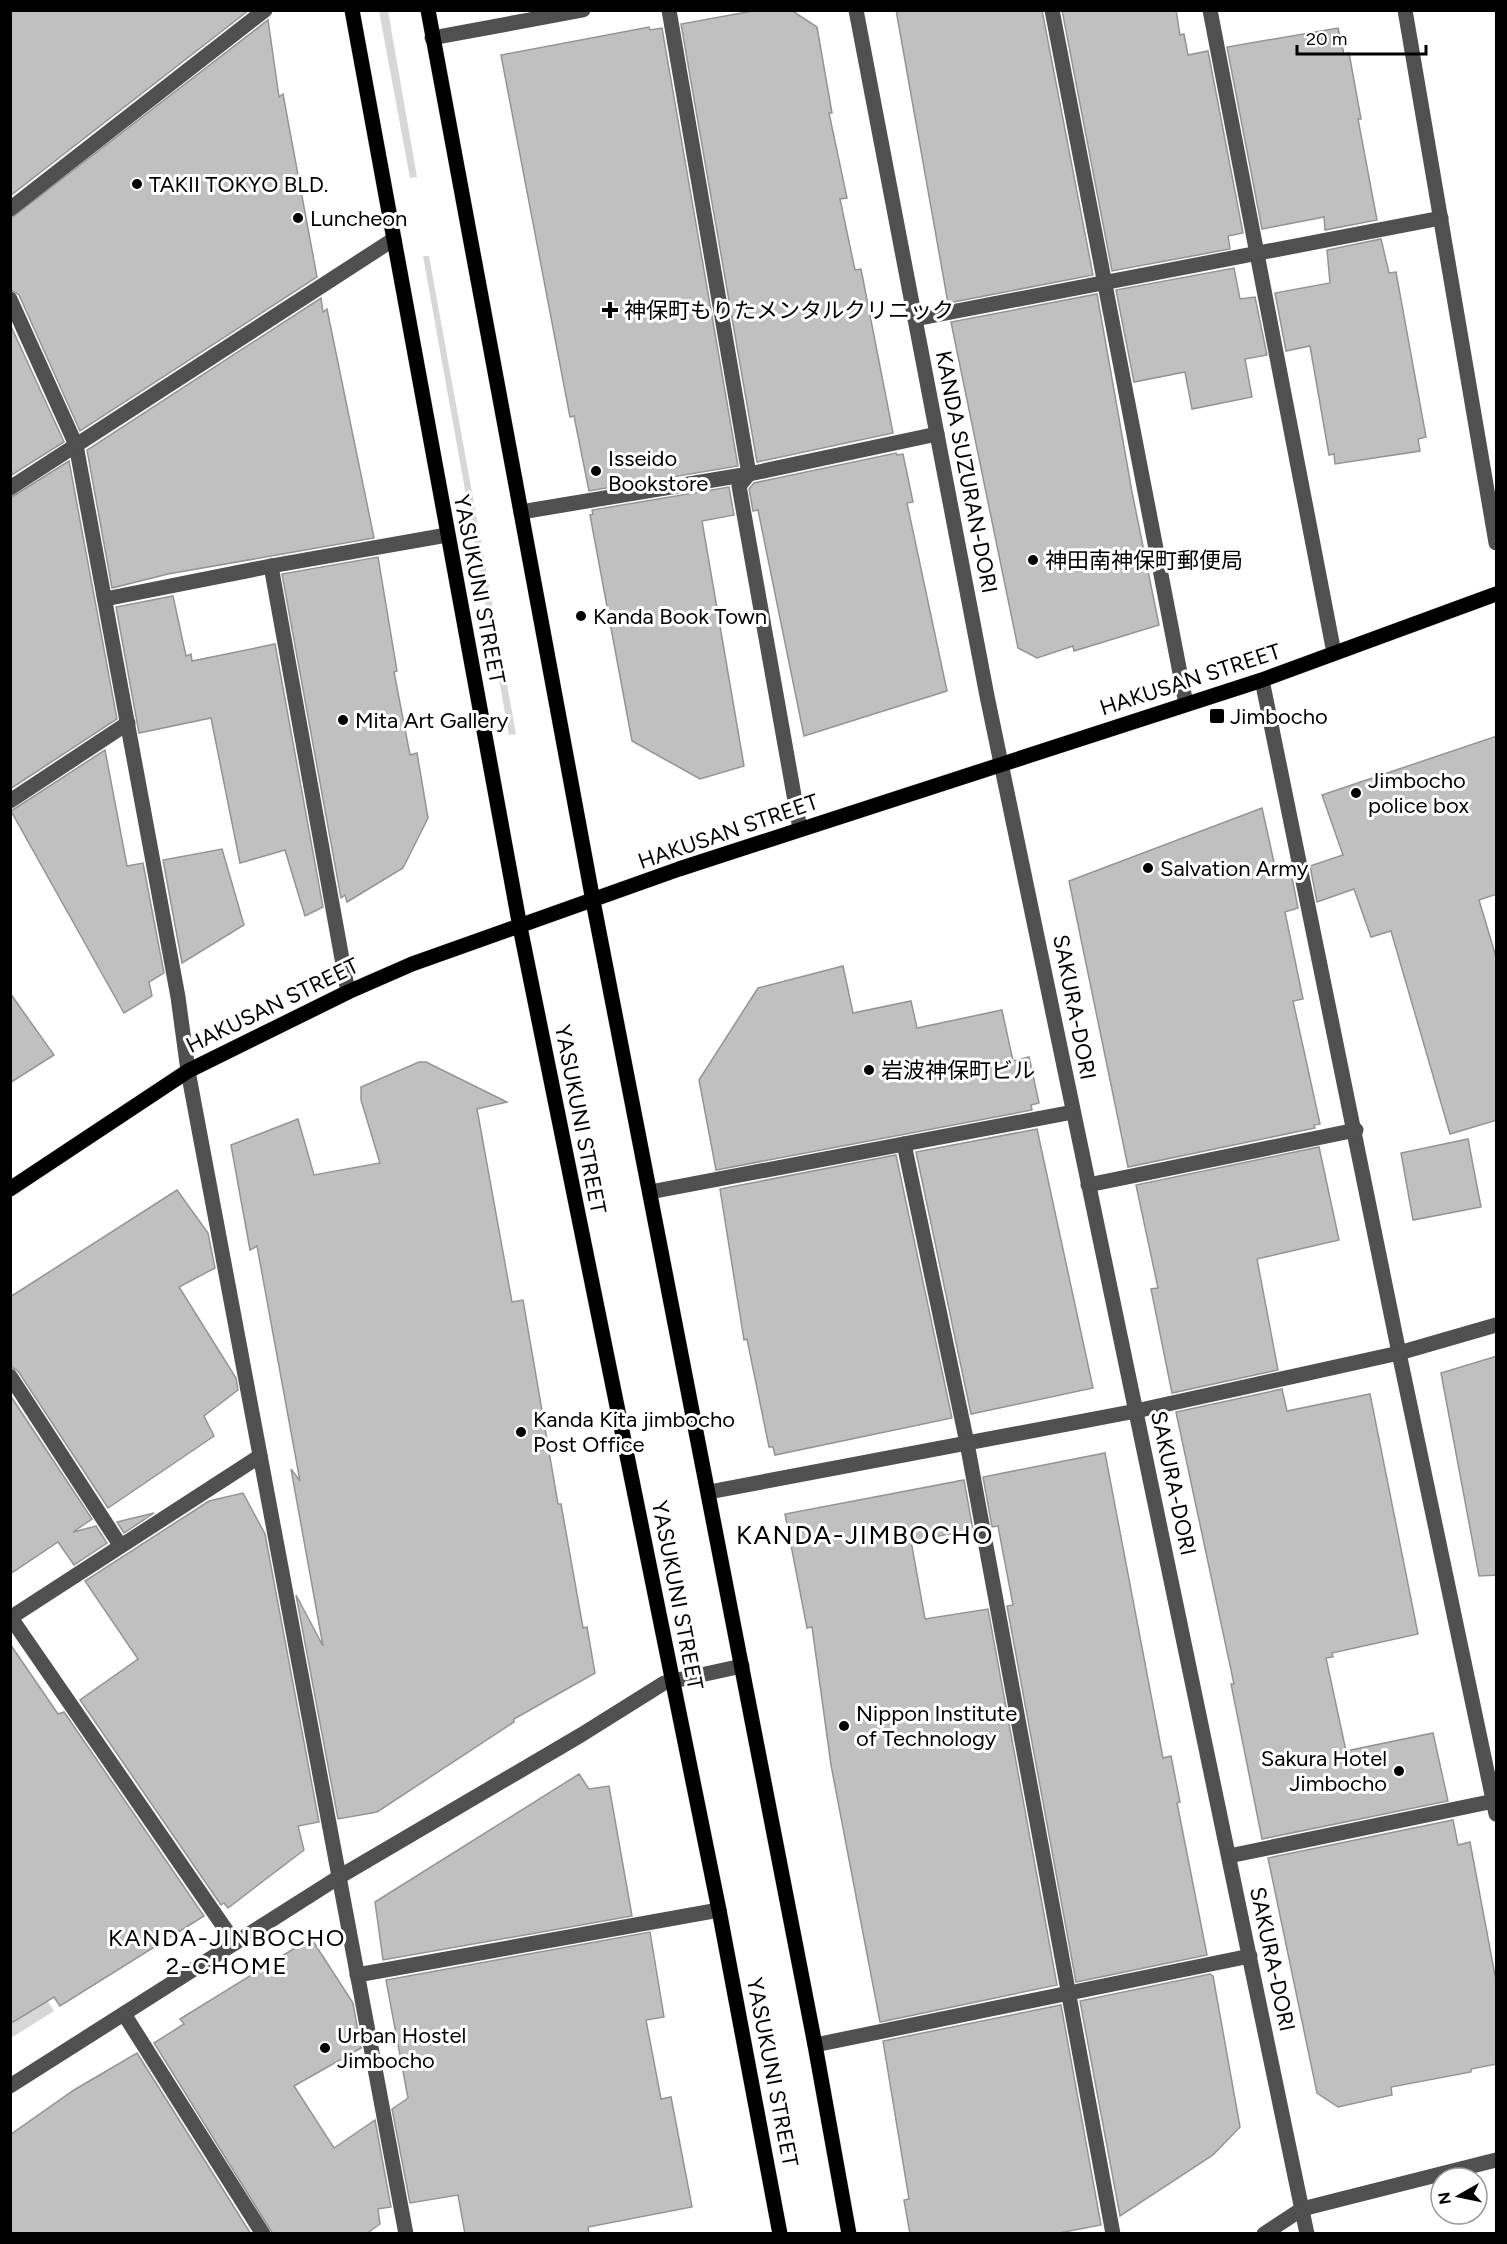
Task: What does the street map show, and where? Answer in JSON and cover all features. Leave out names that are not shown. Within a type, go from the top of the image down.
[{"type":"main road","name":"YASUKUNI STREET","points":[[352,10],[520,927],[719,1910],[780,2234]]},
{"type":"main road","name":"YASUKUNI STREET","points":[[428,10],[593,901],[709,1492],[849,2234]]},
{"type":"main road","name":"HAKUSAN STREET","points":[[10,1189],[188,1071],[348,992],[412,964],[800,830],[1262,680],[1497,594]]},
{"type":"street","points":[[10,209],[265,10]]},
{"type":"street","points":[[432,38],[583,10]]},
{"type":"street","points":[[669,10],[749,474],[739,486],[800,830]]},
{"type":"street","name":"KANDA SUZURAN-DORI","points":[[856,10],[1002,766]]},
{"type":"street","points":[[1052,10],[1186,704]]},
{"type":"street","points":[[1210,10],[1334,653]]},
{"type":"street","points":[[1405,10],[1497,543]]},
{"type":"street","points":[[915,319],[1441,218]]},
{"type":"street","points":[[10,488],[394,239]]},
{"type":"street","points":[[10,299],[76,444],[178,997],[188,1071],[406,2234]]},
{"type":"street","points":[[521,512],[749,474],[937,434]]},
{"type":"street","points":[[105,599],[271,566],[447,535]]},
{"type":"street","points":[[271,566],[348,992]]},
{"type":"street","points":[[1229,1856],[1495,1807],[1399,1353],[1356,1130],[1262,680]]},
{"type":"street","points":[[10,801],[128,723]]},
{"type":"street","name":"SAKURA-DORI","points":[[1002,766],[1307,2234]]},
{"type":"street","points":[[650,1192],[1073,1112]]},
{"type":"street","points":[[1088,1185],[1356,1130]]},
{"type":"street","points":[[904,1144],[967,1443],[1066,1994],[1113,2234]]},
{"type":"street","points":[[709,1492],[1136,1411],[1399,1353],[1497,1325]]},
{"type":"street","points":[[10,1376],[120,1545]]},
{"type":"street","points":[[235,1943],[11,1618],[260,1456]]},
{"type":"street","points":[[10,2086],[339,1877],[581,1735],[664,1683],[742,1666]]},
{"type":"street","points":[[357,1975],[719,1910]]},
{"type":"street","points":[[815,2045],[1250,1956]]},
{"type":"street","points":[[124,2014],[263,2234]]},
{"type":"street","points":[[1264,2234],[1302,2209],[1497,2160]]},
{"type":"shaded area","points":[[379,11],[388,11],[417,177],[410,178]]},
{"type":"shaded area","points":[[423,256],[429,256],[516,734],[509,735]]},
{"type":"shaded area","points":[[10,1942],[54,2011],[11,2038],[10,2038]]},
{"type":"building","points":[[10,10],[249,10],[10,196]]},
{"type":"building","points":[[758,10],[791,10],[817,27],[832,113],[829,113],[847,198],[840,199],[855,270],[861,269],[893,433],[757,462],[681,24]]},
{"type":"building","points":[[896,10],[1042,10],[1093,275],[948,303]]},
{"type":"building","points":[[1062,10],[1176,10],[1180,35],[1184,34],[1188,55],[1208,51],[1243,233],[1228,236],[1230,249],[1112,271]]},
{"type":"building","name":"TAKII TOKYO BLD.","points":[[268,20],[279,97],[283,94],[317,277],[80,431],[19,295],[10,289],[10,219]]},
{"type":"building","points":[[649,27],[650,30],[662,28],[738,466],[589,491],[574,416],[570,417],[501,55]]},
{"type":"building","points":[[1338,28],[1344,54],[1349,53],[1361,119],[1358,119],[1377,220],[1325,230],[1324,217],[1262,229],[1227,47]]},
{"type":"building","points":[[1381,239],[1389,273],[1396,272],[1426,437],[1418,439],[1420,451],[1335,464],[1334,454],[1329,455],[1310,346],[1286,351],[1275,293],[1330,283],[1327,250]]},
{"type":"building","points":[[1234,268],[1240,299],[1255,297],[1267,355],[1245,359],[1252,397],[1192,409],[1185,372],[1134,382],[1116,290]]},
{"type":"building","points":[[1097,294],[1132,492],[1159,625],[1074,651],[1073,646],[1037,658],[1018,648],[951,322]]},
{"type":"building","points":[[321,298],[323,312],[327,309],[374,538],[168,574],[112,588],[87,450]]},
{"type":"building","points":[[10,324],[64,442],[10,476]]},
{"type":"building","points":[[896,453],[897,455],[903,454],[913,502],[907,503],[947,691],[804,736],[758,510],[753,511],[749,489],[754,483]]},
{"type":"building","points":[[69,461],[117,719],[10,789],[10,498]]},
{"type":"building","points":[[729,487],[734,515],[702,521],[744,766],[700,779],[632,741],[590,515],[593,514],[592,510]]},
{"type":"building","points":[[378,557],[397,671],[394,672],[410,755],[417,753],[428,818],[403,868],[347,902],[345,895],[341,898],[282,574]]},
{"type":"building","points":[[173,596],[186,656],[191,654],[192,661],[275,644],[323,907],[305,916],[285,850],[240,863],[211,718],[139,733],[116,607]]},
{"type":"building","points":[[1497,736],[1497,894],[1479,900],[1497,960],[1497,1120],[1450,1134],[1391,931],[1371,937],[1354,889],[1317,902],[1310,866],[1343,855],[1322,795]]},
{"type":"building","points":[[105,750],[127,866],[143,863],[164,973],[149,982],[152,996],[124,1013],[11,811]]},
{"type":"building","points":[[1262,808],[1277,876],[1291,872],[1298,908],[1285,912],[1303,999],[1293,1001],[1320,1124],[1314,1125],[1315,1128],[1128,1167],[1069,881]]},
{"type":"building","points":[[222,849],[244,925],[182,963],[163,860]]},
{"type":"building","name":"岩波神保町ビル","points":[[843,966],[853,1013],[911,1001],[917,1028],[1002,1010],[1013,1061],[1029,1057],[1039,1103],[1031,1105],[1032,1110],[716,1170],[699,1080],[758,988]]},
{"type":"building","points":[[10,993],[54,1055],[10,1083]]},
{"type":"building","points":[[419,1062],[426,1062],[507,1102],[477,1109],[512,1302],[523,1300],[558,1504],[561,1504],[583,1628],[587,1627],[595,1673],[514,1719],[514,1722],[377,1812],[338,1819],[296,1595],[323,1646],[291,1469],[300,1481],[257,1246],[250,1250],[231,1145],[298,1119],[314,1175],[380,1163],[361,1100],[361,1087]]},
{"type":"building","points":[[1037,1129],[1093,1388],[971,1414],[916,1152]]},
{"type":"building","points":[[1468,1139],[1481,1207],[1413,1220],[1401,1153]]},
{"type":"building","points":[[1319,1147],[1339,1240],[1257,1259],[1278,1370],[1172,1393],[1151,1289],[1158,1288],[1136,1185]]},
{"type":"building","points":[[896,1155],[952,1418],[775,1455],[773,1447],[769,1447],[747,1339],[744,1340],[720,1189]]},
{"type":"building","points":[[177,1190],[208,1233],[215,1268],[179,1287],[236,1378],[238,1390],[204,1416],[214,1436],[108,1508],[18,1371],[10,1366],[10,1297]]},
{"type":"building","points":[[1497,1356],[1497,1575],[1479,1576],[1441,1373]]},
{"type":"building","points":[[1282,1389],[1287,1411],[1370,1394],[1418,1634],[1332,1653],[1333,1657],[1326,1658],[1346,1751],[1433,1733],[1448,1801],[1262,1839],[1231,1684],[1234,1684],[1176,1412]]},
{"type":"building","points":[[10,1395],[92,1519],[73,1532],[96,1526],[107,1543],[74,1565],[58,1542],[10,1574]]},
{"type":"building","points":[[1105,1453],[1163,1758],[1171,1756],[1180,1802],[1177,1803],[1207,1955],[1076,1982],[1007,1606],[1013,1605],[998,1526],[992,1527],[983,1477]]},
{"type":"building","points":[[964,1480],[973,1530],[911,1541],[925,1619],[988,1609],[1057,1985],[880,2022],[831,1765],[812,1627],[807,1628],[785,1514]]},
{"type":"building","points":[[243,1493],[265,1534],[319,1822],[298,1826],[304,1850],[228,1908],[224,1903],[221,1905],[80,1700],[138,1659],[85,1581],[209,1501]]},
{"type":"building","points":[[154,1513],[124,1533],[117,1522]]},
{"type":"building","points":[[10,1644],[58,1714],[64,1712],[204,1916],[60,2006],[54,1997],[10,2024]]},
{"type":"building","points":[[579,1774],[589,1789],[609,1786],[632,1916],[383,1960],[375,1902]]},
{"type":"building","points":[[1453,1820],[1458,1845],[1470,1842],[1497,1986],[1497,2064],[1471,2069],[1471,2072],[1391,2087],[1392,2095],[1338,2107],[1317,2093],[1268,1858]]},
{"type":"building","points":[[650,1932],[664,2017],[646,2020],[661,2099],[671,2097],[692,2207],[588,2227],[589,2234],[465,2234],[458,2195],[410,2203],[392,2109],[408,2098],[386,1980]]},
{"type":"building","points":[[311,1938],[353,2003],[361,2048],[294,2086],[334,2148],[375,2120],[391,2207],[378,2209],[380,2224],[366,2234],[273,2234],[154,2043],[184,2024],[180,2019]]},
{"type":"building","points":[[1210,1974],[1213,1976],[1240,2127],[1213,2155],[1120,2216],[1080,2001]]},
{"type":"building","points":[[1061,2005],[1101,2225],[1054,2234],[910,2234],[904,2200],[909,2199],[883,2041]]},
{"type":"building","points":[[137,2053],[251,2234],[10,2234],[10,2135],[74,2090]]},
{"type":"place","name":"TAKII TOKYO BLD.","points":[[137,184]]},
{"type":"place","name":"Luncheon","points":[[298,218]]},
{"type":"place","name":"神保町もりたメンタルクリニック","points":[[610,310]]},
{"type":"place","name":"Isseido Bookstore","points":[[596,471]]},
{"type":"place","name":"神田南神保町郵便局","points":[[1033,560]]},
{"type":"place","name":"Kanda Book Town","points":[[581,616]]},
{"type":"place","name":"Jimbocho","points":[[1217,716]]},
{"type":"place","name":"Mita Art Gallery","points":[[343,720]]},
{"type":"place","name":"Jimbocho police box","points":[[1356,793]]},
{"type":"place","name":"Salvation Army","points":[[1148,868]]},
{"type":"place","name":"岩波神保町ビル","points":[[869,1070]]},
{"type":"place","name":"Kanda Kita jimbocho Post Office","points":[[521,1432]]},
{"type":"place","name":"Nippon Institute of Technology","points":[[844,1726]]},
{"type":"place","name":"Sakura Hotel Jimbocho","points":[[1399,1771]]},
{"type":"place","name":"Urban Hostel Jimbocho","points":[[325,2048]]},
{"type":"district","name":"KANDA-JIMBOCHO","points":[[865,1535]]},
{"type":"district","name":"KANDA-JINBOCHO 2-CHOME","points":[[227,1952]]}]
